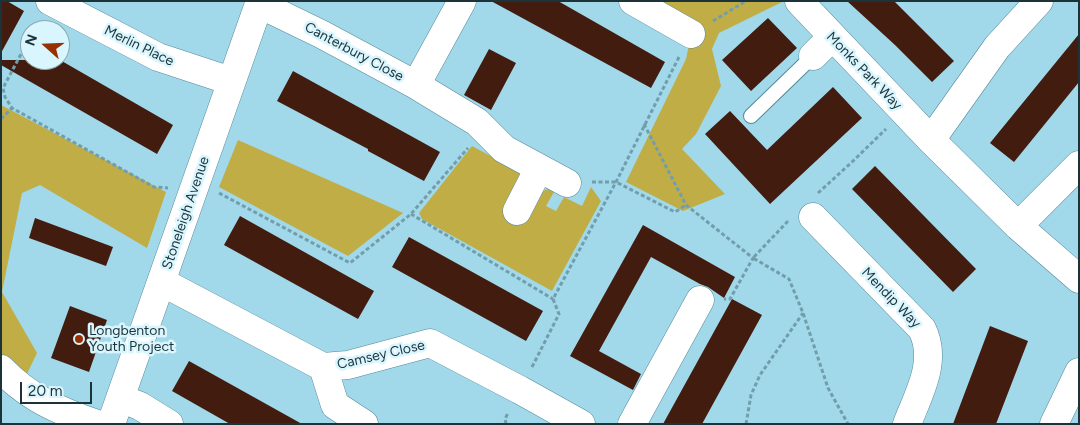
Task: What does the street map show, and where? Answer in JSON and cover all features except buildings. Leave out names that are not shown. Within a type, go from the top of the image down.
[{"type":"street","name":"Merlin Place","points":[[50,1],[158,57],[231,82]]},
{"type":"street","name":"Canterbury Close","points":[[260,3],[416,85],[462,1]]},
{"type":"street","points":[[632,1],[664,9],[691,34]]},
{"type":"street","name":"Monks Park Way","points":[[799,1],[931,140],[1018,226],[1079,279]]},
{"type":"street","points":[[931,140],[997,47],[1039,1]]},
{"type":"street","name":"Stoneleigh Avenue","points":[[111,424],[260,3]]},
{"type":"street","points":[[812,56],[832,37]]},
{"type":"street","points":[[416,85],[467,114],[504,149],[567,183]]},
{"type":"street","points":[[1018,226],[1079,165]]},
{"type":"street","points":[[517,211],[539,168]]},
{"type":"street","name":"Mendip Way","points":[[807,212],[922,329],[927,340],[928,363],[907,424]]},
{"type":"street","name":"Camsey Close","points":[[162,282],[323,367],[348,365],[430,343],[520,390]]},
{"type":"street","points":[[632,424],[700,300]]},
{"type":"street","points":[[323,367],[335,405],[364,424]]},
{"type":"street","points":[[1,369],[30,394],[46,404],[96,424]]},
{"type":"street","points":[[1054,424],[1079,372]]},
{"type":"street","points":[[520,390],[581,424]]},
{"type":"street","points":[[120,398],[140,406],[169,424]]},
{"type":"lane","points":[[751,116],[812,56]]},
{"type":"path","points":[[554,299],[691,34],[746,1]]},
{"type":"path","points":[[20,56],[3,88],[5,97],[12,108],[154,187],[194,189],[222,193],[350,263],[411,214],[484,129]]},
{"type":"path","points":[[1,119],[12,108]]},
{"type":"path","points":[[700,300],[730,299],[752,258],[807,212],[852,162],[903,112]]},
{"type":"path","points":[[644,123],[686,205],[752,258],[789,279],[803,313],[828,388],[848,424]]},
{"type":"path","points":[[567,183],[616,182],[675,212],[686,205]]},
{"type":"path","points":[[411,214],[554,299],[560,314],[520,390]]},
{"type":"path","points":[[746,424],[751,395],[760,375],[803,313]]},
{"type":"shaded area","points":[[653,1],[782,2],[719,33],[712,49],[721,86],[696,134],[682,149],[725,194],[683,211],[626,182],[686,59],[693,25]]},
{"type":"shaded area","points":[[1,105],[166,192],[147,248],[40,185],[22,193],[2,292],[37,353],[25,378],[1,355]]},
{"type":"shaded area","points":[[238,140],[403,213],[348,256],[219,187]]},
{"type":"shaded area","points":[[472,146],[515,169],[521,178],[540,192],[548,189],[554,192],[546,206],[556,211],[564,197],[582,206],[591,187],[601,201],[552,291],[422,219],[419,213]]},
{"type":"place","name":"Longbenton Youth Project","points":[[79,339]]}]
